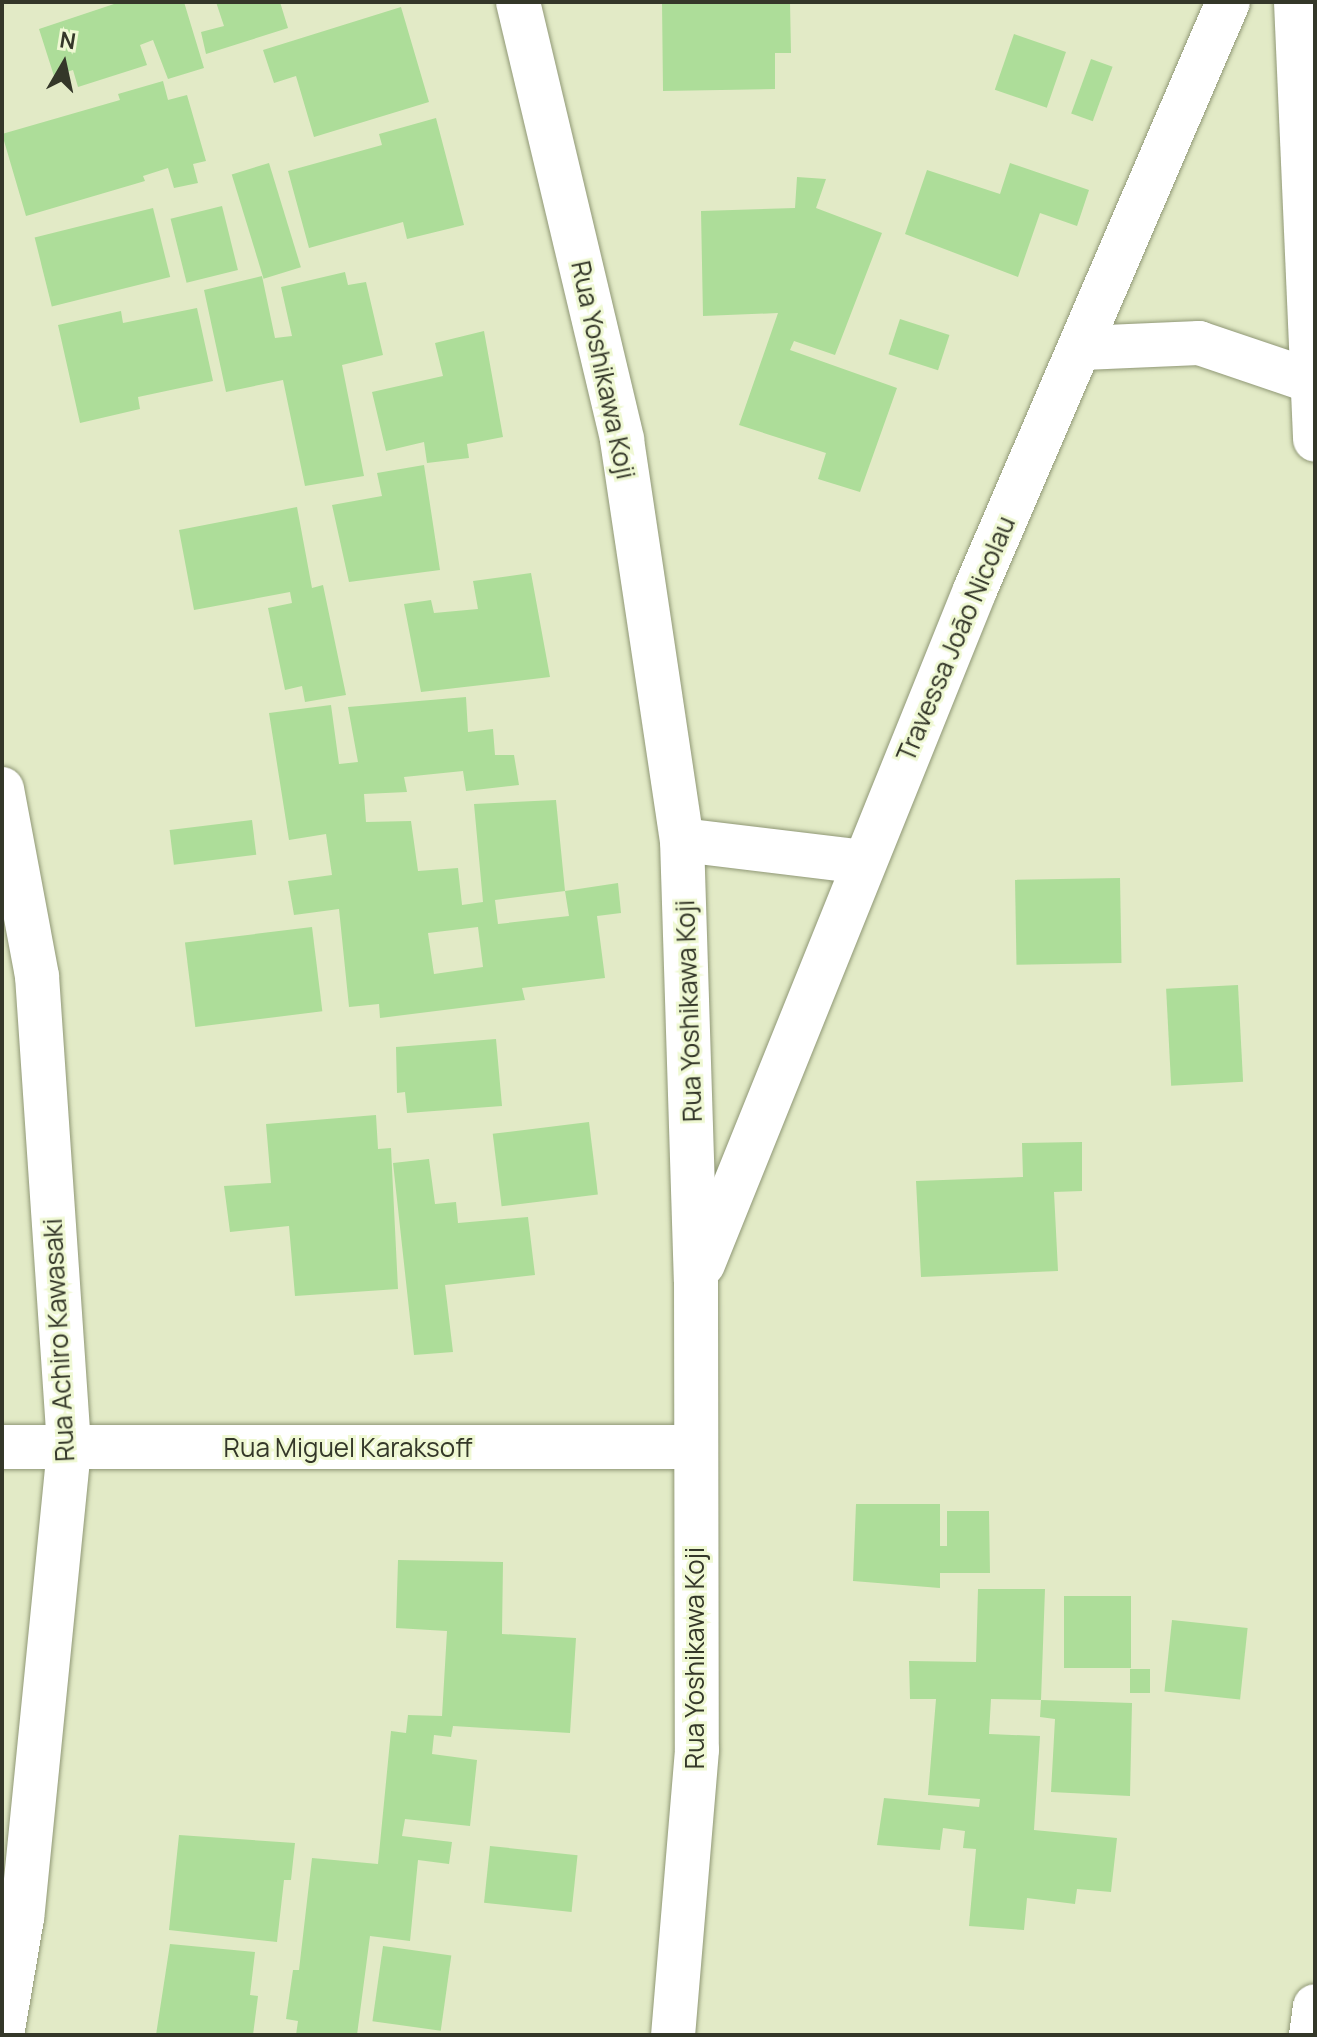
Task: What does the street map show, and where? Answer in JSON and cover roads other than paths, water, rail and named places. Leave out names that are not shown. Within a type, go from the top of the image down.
[{"type":"street","name":"Rua Yoshikawa Koji","points":[[518,2],[622,440],[682,840],[696,1281],[697,1750],[673,2035]]},
{"type":"street","name":"Travessa João Nicolau","points":[[696,1281],[975,590],[1083,348],[1228,2]]},
{"type":"street","points":[[1296,2],[1315,440]]},
{"type":"street","points":[[1083,348],[1199,343],[1311,381]]},
{"type":"street","name":"Rua Achiro Kawasaki","points":[[2,789],[37,976],[69,1449],[22,1918],[2,2035]]},
{"type":"street","points":[[682,840],[863,862]]},
{"type":"street","name":"Rua Miguel Karaksoff","points":[[2,1447],[695,1447]]},
{"type":"street","points":[[1311,2035],[1315,2006]]}]
